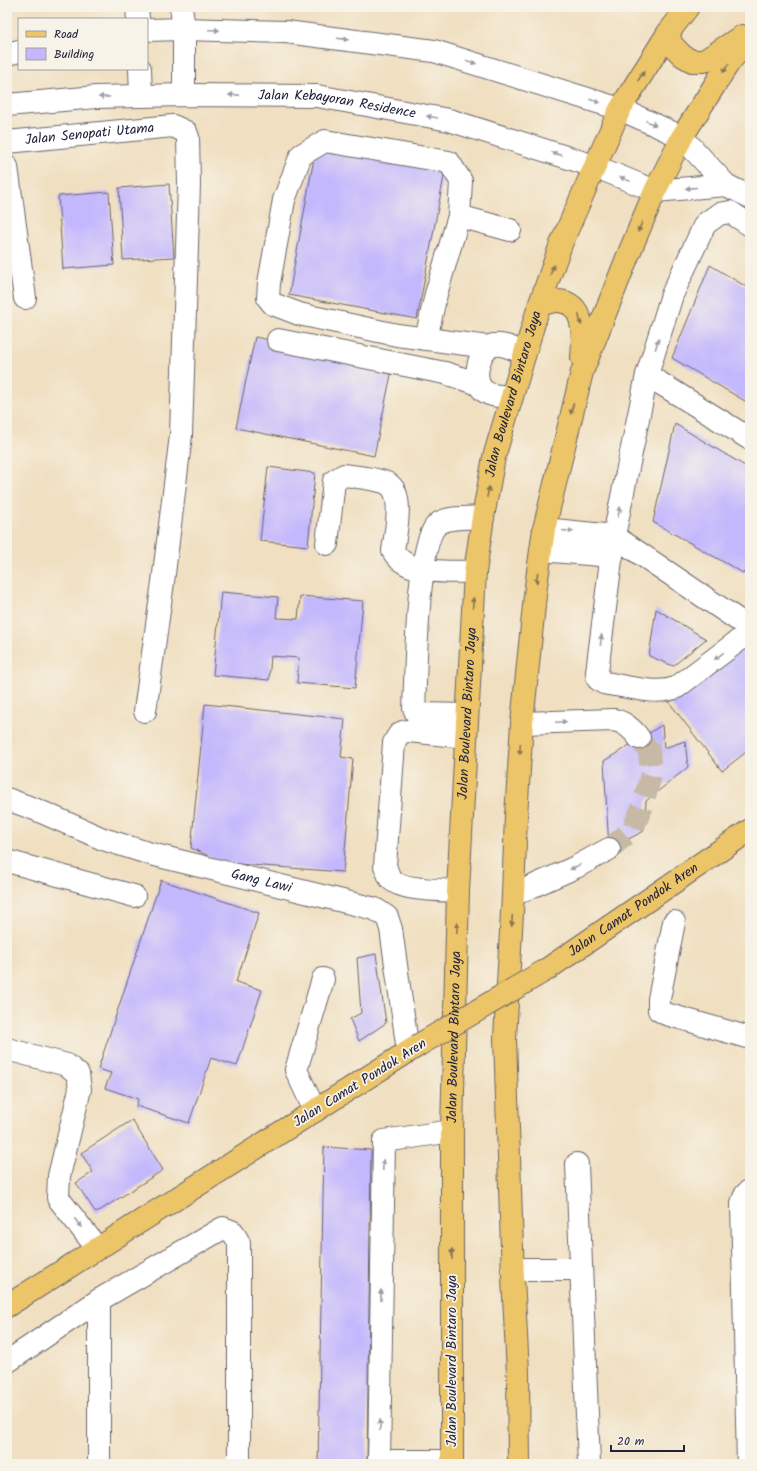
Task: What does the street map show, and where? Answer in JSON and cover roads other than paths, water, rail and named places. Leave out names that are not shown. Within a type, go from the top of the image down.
[{"type":"main road","name":"Jalan Boulevard Bintaro Jaya","points":[[452,1463],[452,1131],[458,891],[475,572],[483,517],[494,457],[511,397],[539,306],[561,244],[620,109],[668,33],[688,7]]},
{"type":"main road","points":[[668,33],[672,45],[682,56],[692,60],[704,61],[750,31]]},
{"type":"main road","points":[[519,1464],[518,1372],[512,1273],[505,1038],[522,723],[542,539],[582,372],[655,191],[682,138],[728,64],[750,37]]},
{"type":"main road","points":[[539,306],[555,300],[567,302],[578,311],[583,346],[582,372]]},
{"type":"main road","name":"Jalan Camat Pondok Aren","points":[[7,1306],[315,1110],[413,1049],[546,970],[750,830]]},
{"type":"street","points":[[137,7],[138,18]]},
{"type":"street","points":[[181,7],[184,29],[184,95]]},
{"type":"street","points":[[148,30],[184,29],[286,32],[434,51],[620,109],[682,138],[726,185],[750,197]]},
{"type":"street","points":[[7,54],[18,51]]},
{"type":"street","points":[[140,70],[141,96]]},
{"type":"street","name":"Jalan Kebayoran Residence","points":[[7,105],[96,97],[184,95],[317,96],[449,120],[594,166],[655,191]]},
{"type":"street","name":"Jalan Senopati Utama","points":[[7,142],[173,126],[186,132],[188,137],[189,184],[181,435],[145,711]]},
{"type":"street","points":[[426,339],[436,294],[459,216],[461,181],[449,162],[325,141],[301,155],[284,200],[269,283],[268,298],[272,304],[299,314],[397,335],[426,339],[488,347],[499,345],[524,352]]},
{"type":"street","points":[[7,166],[25,298]]},
{"type":"street","points":[[655,191],[726,185]]},
{"type":"street","points":[[750,225],[730,212],[719,214],[706,224],[672,295],[647,375],[613,546],[597,672],[598,679],[604,683],[669,691],[677,687],[750,632]]},
{"type":"street","points":[[459,216],[510,230]]},
{"type":"street","points":[[278,340],[445,373],[479,384]]},
{"type":"street","points":[[488,347],[482,358],[476,379],[482,390],[489,394],[511,397]]},
{"type":"street","points":[[647,375],[750,439]]},
{"type":"street","points":[[327,544],[334,481],[344,475],[386,482],[394,489],[399,499],[393,551],[404,564],[422,569],[475,572]]},
{"type":"street","points":[[467,715],[421,714],[416,713],[414,708],[422,569],[432,531],[438,523],[450,520],[483,517]]},
{"type":"street","points":[[542,539],[613,546],[750,628]]},
{"type":"street","points":[[522,723],[614,720],[619,721],[634,731],[640,738]]},
{"type":"street","points":[[458,891],[406,886],[396,883],[390,878],[385,866],[394,742],[398,735],[402,731],[409,731],[466,737]]},
{"type":"street","name":"Gang Lawi","points":[[7,799],[37,810],[103,839],[152,854],[375,909],[387,918],[391,930],[413,1049]]},
{"type":"street","points":[[513,895],[576,867],[609,849]]},
{"type":"street","points":[[7,860],[134,896]]},
{"type":"street","points":[[674,922],[659,999],[659,1010],[666,1014],[750,1038]]},
{"type":"street","points":[[315,1110],[296,1070],[323,979]]},
{"type":"street","points":[[7,1049],[67,1065],[78,1074],[80,1089],[59,1176],[58,1198],[97,1248]]},
{"type":"street","points":[[452,1131],[384,1141],[379,1462],[452,1463]]},
{"type":"street","points":[[577,1164],[580,1273],[589,1464]]},
{"type":"street","points":[[748,1464],[742,1203],[745,1195],[750,1190]]},
{"type":"street","points":[[7,1362],[100,1300],[223,1228],[233,1232],[239,1243],[239,1464]]},
{"type":"street","points":[[512,1273],[580,1273]]},
{"type":"street","points":[[99,1464],[100,1300]]},
{"type":"tunnel","points":[[609,849],[632,830],[642,808],[651,775],[649,751],[639,738]]}]
